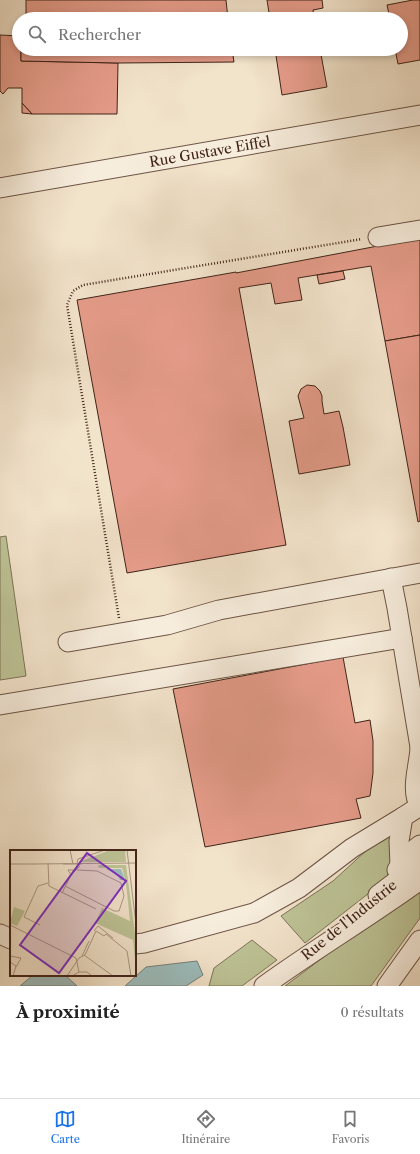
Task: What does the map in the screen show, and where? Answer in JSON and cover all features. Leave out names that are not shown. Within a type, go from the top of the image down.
[{"type":"street","name":"Rue Gustave Eiffel","points":[[0,188],[420,115]]},
{"type":"street","points":[[378,237],[420,230]]},
{"type":"street","points":[[68,642],[167,625],[219,610],[420,573]]},
{"type":"street","points":[[136,944],[254,913],[299,888],[352,848],[420,807],[415,792],[415,786],[420,747],[391,578]]},
{"type":"street","points":[[0,704],[402,638]]},
{"type":"street","points":[[400,865],[399,841],[403,817]]},
{"type":"street","points":[[392,884],[400,865],[406,856],[420,845]]},
{"type":"street","name":"Rue de l'Industrie","points":[[297,962],[420,863]]},
{"type":"street","name":"Rue de l'Industrie","points":[[264,986],[297,962],[420,880]]},
{"type":"street","points":[[0,934],[10,939]]},
{"type":"street","points":[[387,986],[420,940]]},
{"type":"path","points":[[122,633],[68,305],[73,291],[83,285],[378,237]]},
{"type":"green space","points":[[6,536],[26,676],[0,680],[0,537]]},
{"type":"green space","points":[[397,829],[387,879],[305,943],[281,916],[333,881],[368,849]]},
{"type":"green space","points":[[420,885],[420,918],[371,986],[285,986]]},
{"type":"green space","points":[[252,940],[277,960],[242,986],[209,986],[214,968]]},
{"type":"water","points":[[197,961],[203,975],[186,986],[125,986],[146,967]]},
{"type":"water","points":[[32,976],[66,976],[77,986],[20,986]]},
{"type":"building","points":[[26,0],[226,0],[227,12],[26,12]]},
{"type":"building","points":[[267,0],[322,0],[323,8],[313,10],[313,12],[269,12]]},
{"type":"building","points":[[420,0],[420,60],[398,64],[396,56],[408,56],[408,12],[388,12],[387,5]]},
{"type":"building","points":[[0,35],[12,36],[12,56],[21,56],[21,61],[118,63],[117,114],[32,114],[22,103],[22,88],[8,88],[3,94],[0,91]]},
{"type":"building","points":[[21,56],[233,56],[234,62],[118,63],[21,61]]},
{"type":"building","points":[[276,56],[321,56],[327,87],[282,95]]},
{"type":"building","points":[[22,103],[32,114],[22,113]]},
{"type":"building","points":[[420,238],[420,335],[385,341],[371,266],[298,278],[302,300],[275,304],[271,283],[239,288],[286,545],[127,573],[77,300],[236,273]]},
{"type":"building","points":[[343,271],[345,279],[319,284],[317,275]]},
{"type":"building","points":[[420,335],[420,521],[418,522],[385,341]]},
{"type":"building","points":[[307,385],[315,386],[320,391],[324,414],[339,411],[350,465],[299,474],[289,421],[304,418],[298,396],[301,389]]},
{"type":"building","points":[[343,657],[355,723],[370,720],[373,741],[373,773],[370,796],[356,799],[361,818],[205,847],[173,689]]}]
